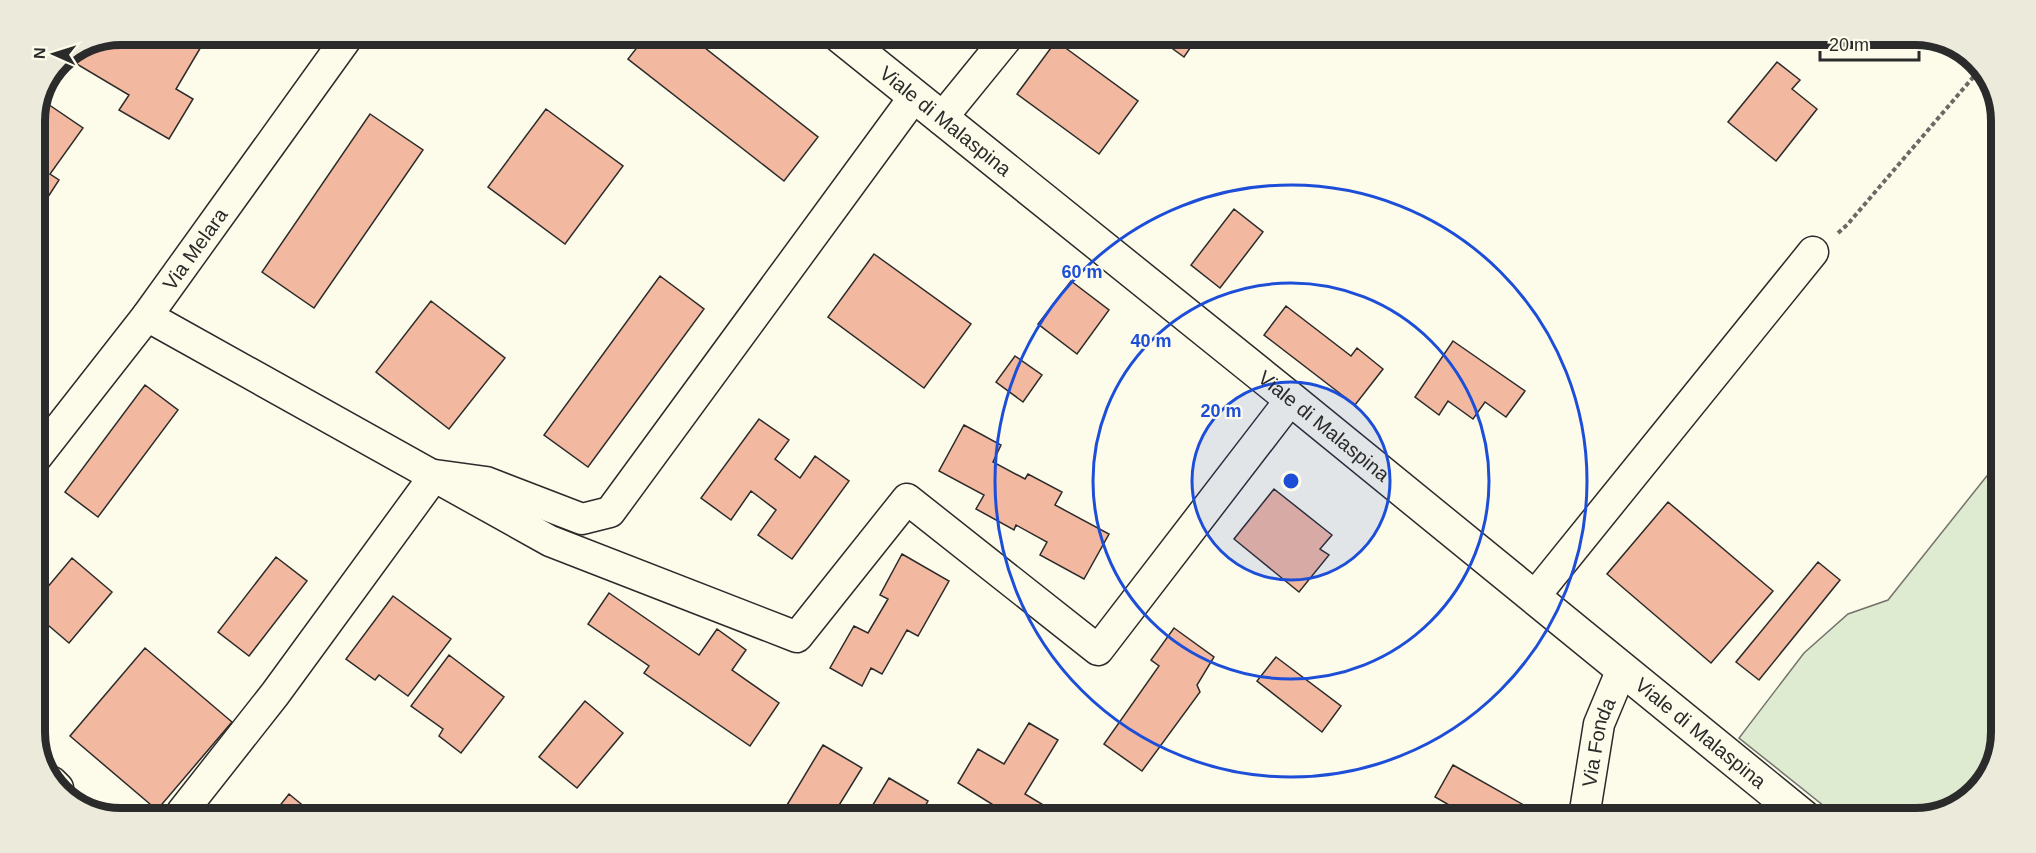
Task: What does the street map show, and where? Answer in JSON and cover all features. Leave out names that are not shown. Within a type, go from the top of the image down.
[{"type":"main road","name":"Viale di Malaspina","points":[[851,45],[1292,399],[1793,808]]},
{"type":"street","name":"Via Melara","points":[[45,446],[147,316],[342,45]]},
{"type":"street","points":[[941,118],[1001,45]]},
{"type":"street","points":[[435,475],[486,482],[582,519],[610,512],[914,97]]},
{"type":"street","points":[[1534,597],[1813,252]]},
{"type":"street","points":[[147,316],[550,541],[797,637],[907,499],[1098,650],[1292,399]]},
{"type":"street","points":[[185,808],[275,694],[435,475]]},
{"type":"street","name":"Via Fonda","points":[[1585,808],[1599,724],[1622,669]]},
{"type":"path","points":[[1813,252],[1847,225],[1975,75]]},
{"type":"green space","points":[[1991,471],[1991,732],[1990,747],[1981,770],[1957,795],[1930,807],[1826,808],[1739,738],[1804,653],[1848,614],[1888,600]]},
{"type":"building","points":[[202,45],[176,89],[193,99],[169,139],[119,110],[129,95],[84,68],[84,55],[106,46]]},
{"type":"building","points":[[639,45],[701,45],[818,137],[784,181],[628,59]]},
{"type":"building","points":[[1053,45],[1061,45],[1138,101],[1099,154],[1017,94]]},
{"type":"building","points":[[1168,45],[1192,45],[1184,57]]},
{"type":"building","points":[[1777,62],[1800,80],[1792,89],[1817,109],[1776,161],[1728,122]]},
{"type":"building","points":[[48,104],[83,128],[50,174],[59,180],[45,202],[45,116]]},
{"type":"building","points":[[546,109],[623,166],[565,244],[488,187]]},
{"type":"building","points":[[370,114],[423,150],[314,308],[262,272]]},
{"type":"building","points":[[1234,209],[1263,232],[1220,288],[1191,265]]},
{"type":"building","points":[[874,254],[971,324],[924,388],[828,317]]},
{"type":"building","points":[[660,276],[704,309],[588,467],[544,435]]},
{"type":"building","points":[[1071,281],[1109,310],[1077,354],[1038,324]]},
{"type":"building","points":[[431,301],[505,358],[449,429],[376,372]]},
{"type":"building","points":[[1286,306],[1351,356],[1357,348],[1383,369],[1355,405],[1264,335]]},
{"type":"building","points":[[1453,341],[1525,391],[1506,417],[1485,402],[1473,419],[1448,401],[1439,415],[1415,397]]},
{"type":"building","points":[[1015,356],[1042,375],[1023,402],[996,382]]},
{"type":"building","points":[[145,385],[178,410],[98,517],[65,492]]},
{"type":"building","points":[[759,419],[789,440],[775,459],[800,478],[815,456],[849,481],[792,559],[758,535],[776,510],[751,491],[731,520],[701,498]]},
{"type":"building","points":[[964,425],[1001,445],[993,462],[1025,479],[1028,474],[1062,492],[1055,505],[1109,534],[1084,579],[1040,555],[1047,542],[1016,525],[1014,530],[976,509],[984,495],[939,471]]},
{"type":"building","points":[[1274,489],[1332,535],[1320,549],[1329,555],[1299,592],[1234,539]]},
{"type":"building","points":[[1668,502],[1773,591],[1711,663],[1607,574]]},
{"type":"building","points":[[902,554],[949,581],[918,636],[907,630],[882,674],[871,668],[862,686],[830,668],[854,626],[868,633],[888,599],[880,595]]},
{"type":"building","points":[[276,557],[307,581],[249,656],[218,632]]},
{"type":"building","points":[[72,558],[112,592],[69,643],[45,623],[45,590]]},
{"type":"building","points":[[1818,562],[1840,580],[1759,680],[1736,662]]},
{"type":"building","points":[[609,593],[699,655],[717,629],[746,650],[732,670],[779,703],[750,746],[644,673],[649,666],[588,624]]},
{"type":"building","points":[[393,596],[451,639],[408,696],[379,675],[375,680],[346,659]]},
{"type":"building","points":[[1174,628],[1214,657],[1197,685],[1200,692],[1142,771],[1104,744],[1159,666],[1151,660]]},
{"type":"building","points":[[145,648],[232,722],[159,808],[155,808],[70,736]]},
{"type":"building","points":[[449,655],[504,697],[461,753],[439,736],[443,729],[411,706]]},
{"type":"building","points":[[1276,657],[1341,706],[1322,732],[1257,681]]},
{"type":"building","points":[[585,701],[623,733],[577,788],[539,757]]},
{"type":"building","points":[[1029,723],[1058,740],[1025,794],[1048,808],[998,808],[958,783],[978,749],[1004,764]]},
{"type":"building","points":[[823,745],[862,768],[837,808],[792,808],[787,805]]},
{"type":"building","points":[[1453,765],[1529,808],[1454,808],[1435,797]]},
{"type":"building","points":[[889,778],[928,801],[924,808],[871,808]]},
{"type":"building","points":[[289,794],[306,808],[278,808]]}]
